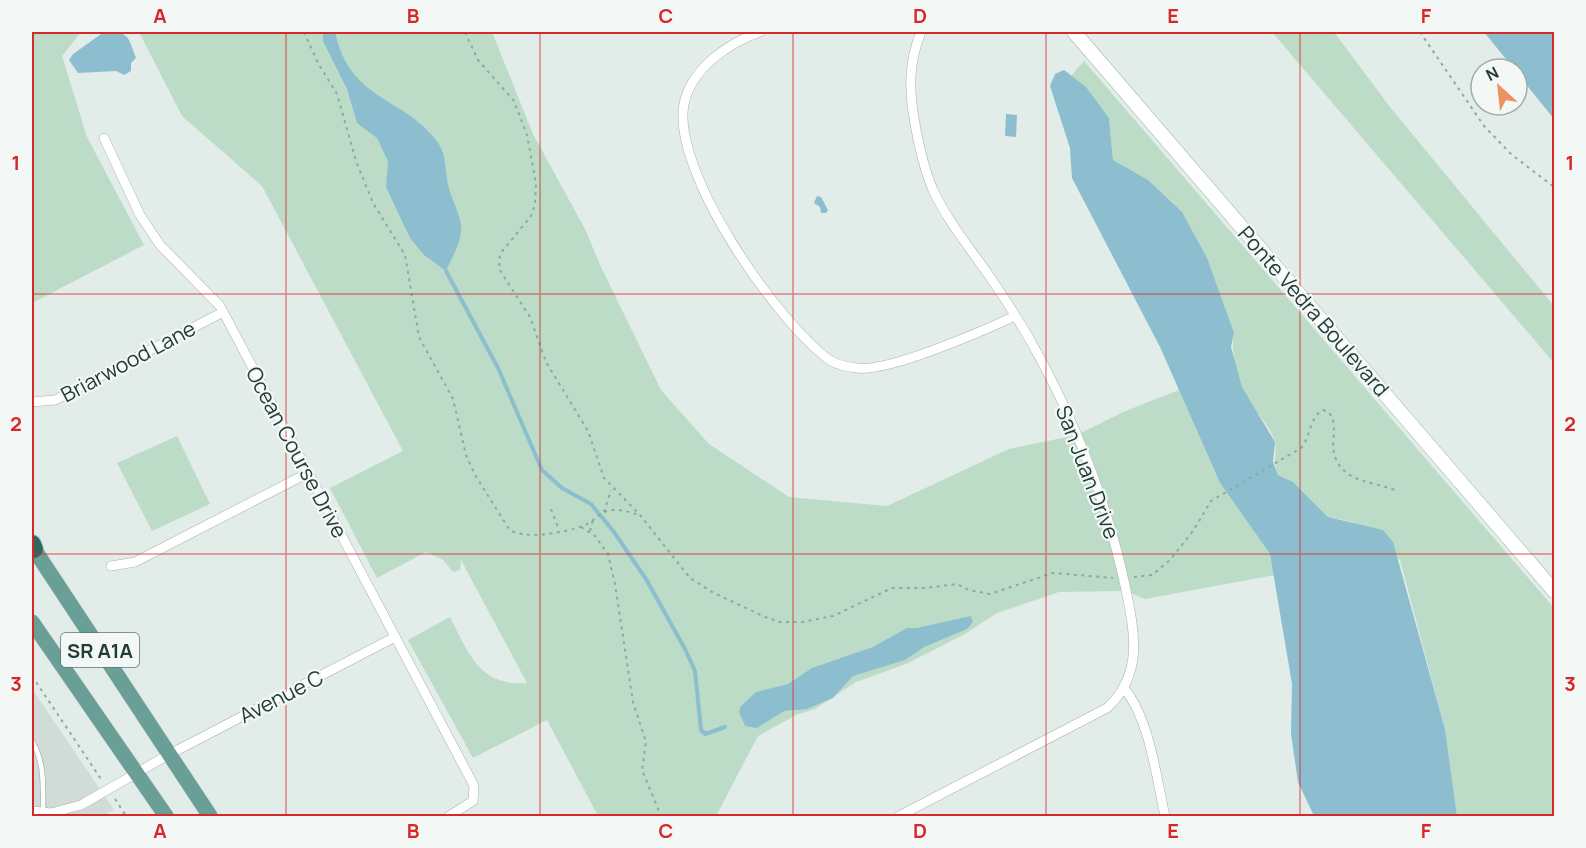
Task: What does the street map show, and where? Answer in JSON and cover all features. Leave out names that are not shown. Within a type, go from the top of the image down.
[{"type":"main road","name":"SR A1A","points":[[32,547],[210,816]]},
{"type":"main road","name":"SR A1A","points":[[32,622],[166,816]]},
{"type":"street","points":[[760,32],[724,50],[696,77],[684,103],[684,138],[694,168],[721,224],[764,290],[791,322],[831,361],[860,369],[926,353],[1016,316]]},
{"type":"street","name":"San Juan Drive","points":[[899,816],[1099,713],[1113,702],[1124,688],[1132,670],[1135,652],[1123,578],[1105,510],[1062,401],[1016,316],[946,214],[926,171],[918,141],[909,83],[914,49],[921,32]]},
{"type":"street","name":"Ponte Vedra Boulevard","points":[[1074,32],[1554,591]]},
{"type":"street","name":"Ocean Course Drive","points":[[104,138],[140,215],[160,245],[213,296],[223,312],[471,780],[474,786],[472,801],[449,816]]},
{"type":"street","name":"Briarwood Lane","points":[[32,402],[55,400],[223,312]]},
{"type":"street","points":[[111,566],[135,562],[308,473]]},
{"type":"street","name":"Avenue C","points":[[32,812],[43,815],[67,811],[168,755],[395,637]]},
{"type":"street","points":[[1124,688],[1133,699],[1141,717],[1165,816]]},
{"type":"lane","points":[[32,741],[38,751],[44,779],[43,815]]},
{"type":"path","points":[[304,32],[318,63],[337,94],[356,161],[373,203],[405,255],[419,337],[453,399],[463,444],[475,475],[509,529],[517,535],[528,537],[579,526],[593,520],[603,512],[614,510],[640,515]]},
{"type":"path","points":[[465,32],[478,60],[514,101],[527,135],[536,183],[535,205],[531,216],[500,254],[499,269],[530,317],[546,363],[588,431],[604,478],[640,515],[690,578],[740,607],[780,622],[802,622],[833,616],[892,588],[925,588],[957,584],[969,590],[990,594],[1053,573],[1123,578],[1152,575],[1170,560],[1193,531],[1211,501],[1283,460],[1305,444],[1318,412],[1327,411],[1334,427],[1332,442],[1334,456],[1344,471],[1358,480],[1395,490]]},
{"type":"path","points":[[1420,32],[1484,126],[1510,154],[1554,187]]},
{"type":"path","points":[[603,512],[612,488]]},
{"type":"path","points":[[551,509],[559,530]]},
{"type":"path","points":[[590,531],[593,520]]},
{"type":"path","points":[[579,526],[590,531],[608,554],[615,584],[633,702],[646,742],[642,770],[661,816]]},
{"type":"path","points":[[32,676],[126,816]]},
{"type":"shaded area","points":[[32,689],[114,810],[102,816],[32,816]]},
{"type":"green space","points":[[32,32],[81,32],[62,56],[87,137],[144,245],[32,303]]},
{"type":"green space","points":[[139,32],[492,32],[533,134],[585,229],[661,390],[709,444],[789,497],[887,506],[1009,449],[1077,435],[1123,412],[1179,390],[1220,483],[1270,554],[1275,575],[1145,599],[1126,591],[1059,592],[997,613],[965,634],[906,664],[856,682],[815,709],[796,715],[758,736],[716,816],[598,816],[547,720],[473,758],[408,640],[450,617],[470,655],[487,674],[511,683],[527,683],[461,560],[460,570],[453,572],[443,560],[426,552],[377,578],[330,488],[403,451],[262,186],[182,116]]},
{"type":"green space","points":[[1272,32],[1334,32],[1390,107],[1554,306],[1554,363]]},
{"type":"green space","points":[[1084,61],[1554,608],[1554,816],[1457,816],[1445,729],[1400,560],[1352,522],[1328,517],[1293,482],[1278,475],[1274,439],[1246,396],[1239,378],[1234,360],[1234,333],[1148,180],[1113,160],[1109,118],[1071,76]]},
{"type":"green space","points":[[177,436],[210,504],[152,531],[117,463]]},
{"type":"water","points":[[104,32],[123,34],[129,40],[136,58],[131,63],[131,71],[124,75],[116,71],[78,73],[69,60],[73,54]]},
{"type":"water","points":[[323,32],[335,32],[342,55],[352,72],[365,85],[423,126],[440,146],[444,157],[447,182],[461,227],[459,242],[446,271],[424,255],[410,238],[386,187],[388,161],[377,138],[357,123],[347,89],[323,41]]},
{"type":"water","points":[[1484,32],[1554,32],[1554,119],[1529,88],[1529,57],[1504,57]]},
{"type":"water","points":[[1064,70],[1086,87],[1109,118],[1113,160],[1148,180],[1182,212],[1207,258],[1234,333],[1231,347],[1242,387],[1275,442],[1273,462],[1278,475],[1293,482],[1328,517],[1383,530],[1393,542],[1445,729],[1457,816],[1314,816],[1298,782],[1291,734],[1292,684],[1270,554],[1220,483],[1160,347],[1072,178],[1070,148],[1050,86],[1055,74]]},
{"type":"water","points":[[1006,114],[1017,115],[1016,137],[1005,136]]},
{"type":"water","points":[[817,196],[821,197],[828,210],[826,213],[821,213],[820,207],[814,203]]},
{"type":"water","points":[[971,616],[973,622],[967,629],[924,647],[905,660],[853,676],[833,698],[807,709],[784,711],[757,728],[745,726],[739,712],[741,706],[756,692],[788,684],[812,668],[873,647],[907,628],[917,628]]},
{"type":"waterway","points":[[446,271],[498,368],[542,470],[562,488],[591,504],[614,532],[646,579],[685,649],[695,671],[701,730],[705,734],[725,727]]}]
